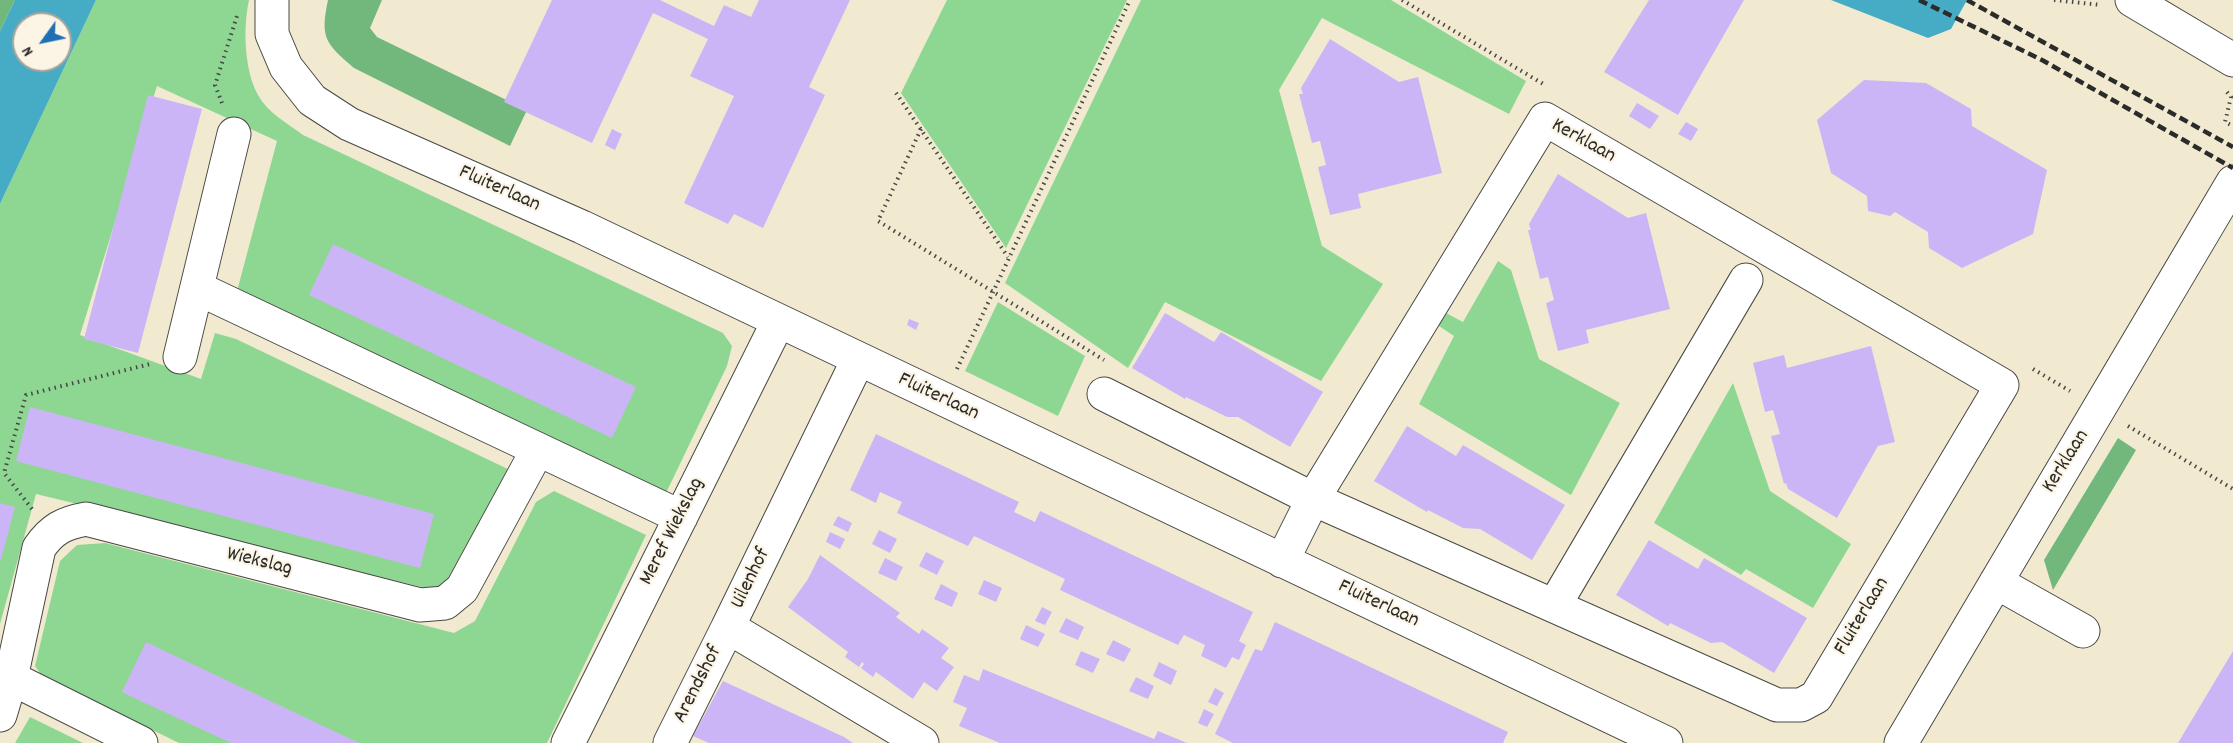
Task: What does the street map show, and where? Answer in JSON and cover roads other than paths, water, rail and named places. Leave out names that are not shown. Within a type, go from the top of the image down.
[{"type":"street","name":"Fluiterlaan","points":[[272,0],[272,34],[286,67],[312,100],[349,124],[582,227],[1666,743]]},
{"type":"street","points":[[2132,0],[2233,60]]},
{"type":"street","name":"Kerklaan","points":[[1282,561],[1313,499],[1545,119],[2002,385]]},
{"type":"street","points":[[180,357],[234,134]]},
{"type":"street","name":"Kerklaan","points":[[1901,743],[2233,182]]},
{"type":"street","points":[[1554,606],[1746,280]]},
{"type":"street","points":[[197,288],[537,451],[681,517]]},
{"type":"street","name":"Meref Wiekslag","points":[[568,743],[778,322]]},
{"type":"street","name":"Uilenhof","points":[[858,360],[728,627],[922,743]]},
{"type":"street","name":"Fluiterlaan","points":[[1104,394],[1313,499],[1777,705],[1801,705],[1816,697],[2002,385]]},
{"type":"street","name":"Wiekslag","points":[[11,678],[39,548],[50,532],[67,523],[86,519],[420,605],[445,603],[462,589],[537,451]]},
{"type":"street","points":[[1996,582],[2084,631]]},
{"type":"street","name":"Arendshof","points":[[670,743],[728,627]]},
{"type":"street","points":[[0,715],[11,678],[141,743]]},
{"type":"water","points":[[15,0],[96,0],[72,51],[72,12],[12,12],[12,72],[62,72],[0,204],[0,31]]},
{"type":"water","points":[[1831,0],[1967,0],[1951,29],[1928,38]]},
{"type":"railway","points":[[1919,0],[2042,60],[2233,168]]},
{"type":"railway","points":[[1967,0],[2233,147]]}]
